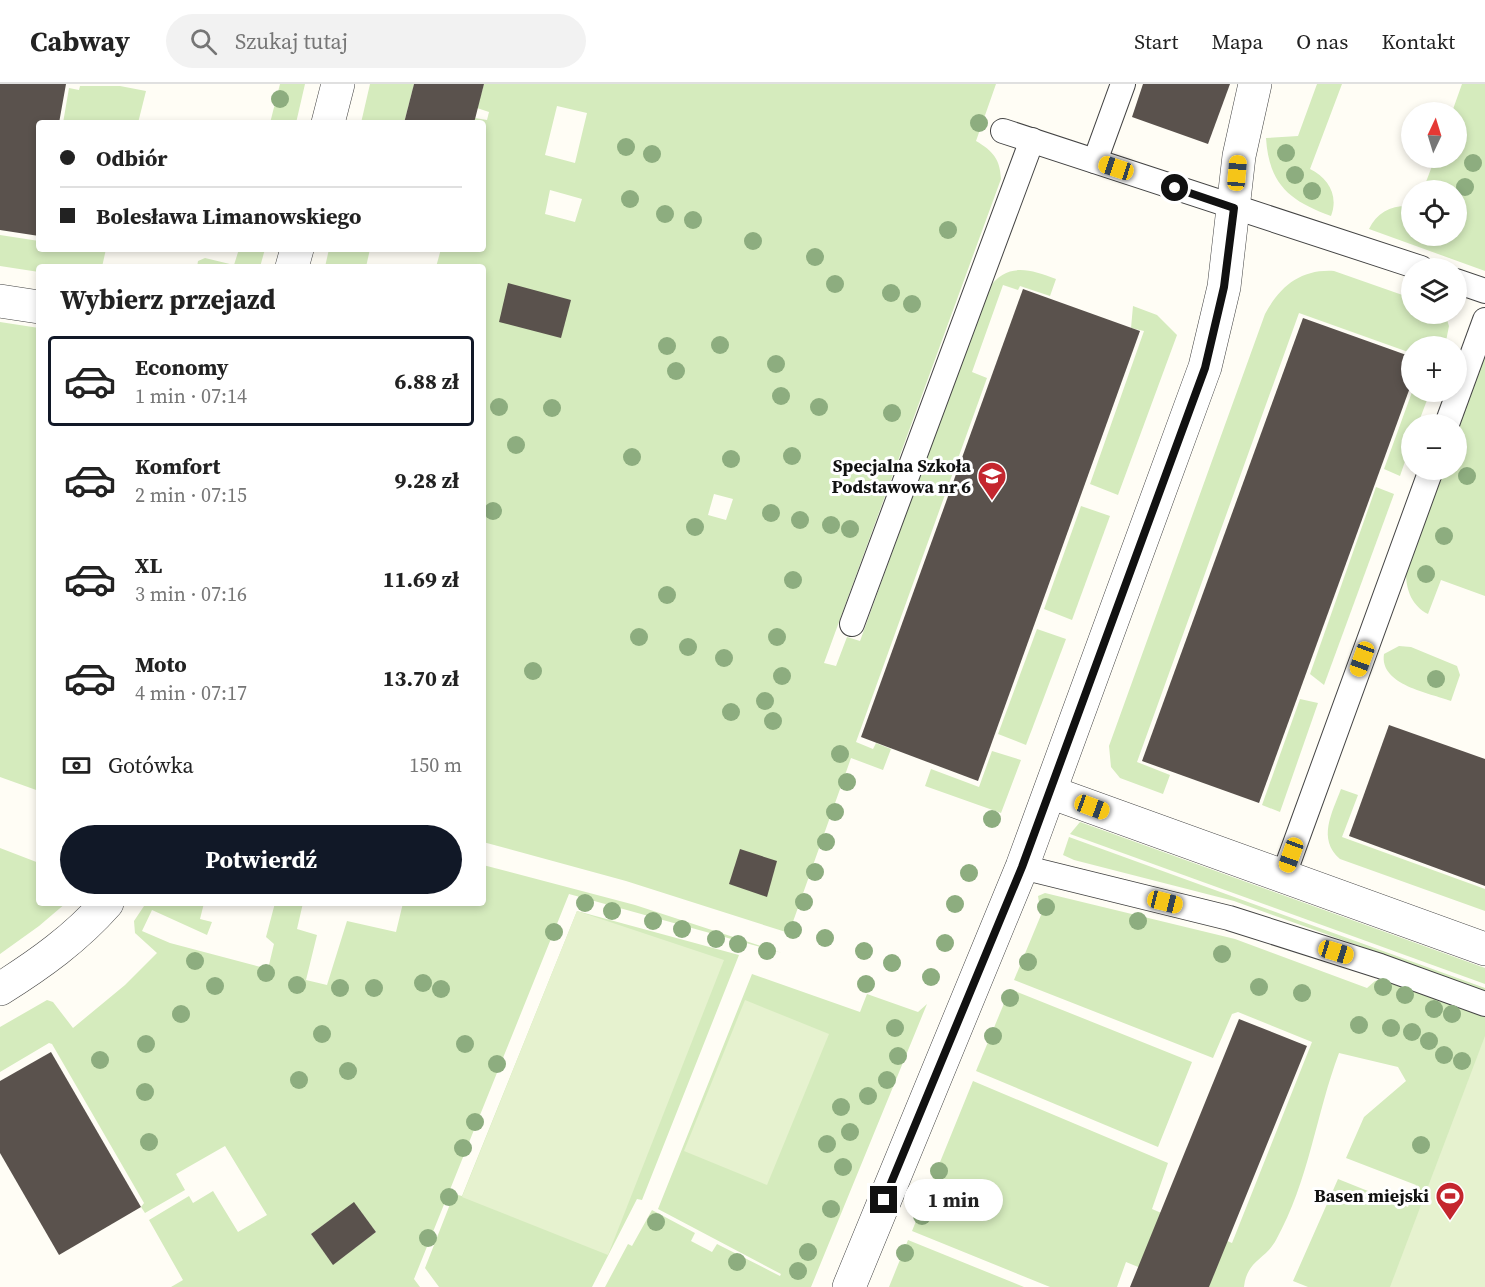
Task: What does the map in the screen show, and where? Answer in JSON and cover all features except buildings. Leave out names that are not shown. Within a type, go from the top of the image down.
[{"type":"street","points":[[329,120],[338,84]]},
{"type":"street","points":[[849,1287],[1022,867],[1205,368],[1224,287],[1239,156],[1255,84]]},
{"type":"street","points":[[0,301],[36,307]]},
{"type":"street","points":[[1050,792],[1485,949]]},
{"type":"street","points":[[0,989],[59,950],[86,927],[104,906]]},
{"type":"lane","points":[[1095,161],[1123,84]]},
{"type":"lane","points":[[1003,131],[1401,261]]},
{"type":"lane","points":[[852,624],[1032,140]]},
{"type":"lane","points":[[1467,285],[1485,291]]},
{"type":"lane","points":[[1451,414],[1485,320]]},
{"type":"lane","points":[[1283,877],[1427,480]]},
{"type":"lane","points":[[1022,867],[1229,918],[1380,966],[1485,1004]]},
{"type":"green space","points":[[280,84],[305,84],[297,120],[271,120]]},
{"type":"green space","points":[[370,84],[414,84],[405,120],[362,120]]},
{"type":"green space","points":[[484,84],[996,84],[976,141],[994,156],[999,166],[1001,179],[824,663],[836,666],[847,637],[860,641],[988,289],[995,280],[1011,271],[1028,271],[1056,279],[1050,296],[1020,286],[1018,290],[1003,285],[972,372],[987,378],[856,742],[873,749],[876,743],[891,749],[883,770],[851,758],[789,933],[626,881],[486,843],[486,264],[437,264],[440,252],[486,252],[486,120],[475,120],[475,118],[487,120],[489,112],[477,108]],"holes":[[[557,106],[587,113],[575,163],[545,155]],[[550,190],[582,199],[575,222],[545,214]],[[714,494],[733,499],[726,520],[708,515]]]},
{"type":"green space","points":[[1317,84],[1342,84],[1310,169],[1327,182],[1333,194],[1331,216],[1304,204],[1284,189],[1272,168],[1266,138],[1298,136]]},
{"type":"green space","points":[[1462,84],[1485,84],[1485,271],[1467,264],[1467,258],[1449,258],[1416,246],[1467,246],[1467,180],[1427,180],[1431,168],[1467,168],[1467,102],[1456,102]]},
{"type":"green space","points":[[80,86],[120,86],[146,91],[139,120],[64,120],[69,88],[79,90]]},
{"type":"green space","points":[[1401,207],[1401,241],[1369,229],[1381,214]]},
{"type":"green space","points":[[0,235],[36,241],[36,252],[105,252],[103,264],[36,264],[36,272],[0,266]]},
{"type":"green space","points":[[238,252],[264,252],[261,264],[234,264]]},
{"type":"green space","points":[[328,252],[369,252],[367,264],[326,264]]},
{"type":"green space","points":[[205,258],[230,264],[198,264],[198,261]]},
{"type":"green space","points":[[1322,271],[1334,271],[1401,294],[1401,324],[1448,324],[1447,336],[1401,336],[1401,349],[1299,313],[1137,762],[1170,775],[1163,794],[1120,778],[1111,767],[1109,746],[1265,314],[1277,295],[1293,281]]},
{"type":"green space","points":[[1133,306],[1157,315],[1177,335],[1118,495],[1090,484],[1144,331],[1131,328]]},
{"type":"green space","points":[[0,322],[36,328],[36,790],[0,777]]},
{"type":"green space","points":[[1485,354],[1485,596],[1441,580],[1428,614],[1418,607],[1411,597],[1406,573],[1439,480],[1467,480],[1467,414],[1464,414]]},
{"type":"green space","points":[[1408,402],[1426,402],[1422,414],[1404,414]]},
{"type":"green space","points":[[1401,422],[1400,476],[1384,469]]},
{"type":"green space","points":[[1376,487],[1394,494],[1324,685],[1310,674]]},
{"type":"green space","points":[[1081,506],[1110,516],[1072,620],[1044,609]]},
{"type":"green space","points":[[1037,629],[1066,639],[1026,745],[998,734]]},
{"type":"green space","points":[[1399,646],[1411,647],[1457,666],[1460,675],[1451,701],[1419,691],[1397,680],[1389,673],[1385,665],[1384,654]]},
{"type":"green space","points":[[1300,699],[1318,703],[1280,812],[1262,805]]},
{"type":"green space","points":[[992,751],[1021,760],[1001,813],[925,786],[931,769],[979,787]]},
{"type":"green space","points":[[1341,789],[1358,795],[1342,837],[1485,889],[1485,911],[1340,859],[1329,843],[1328,826]]},
{"type":"green space","points":[[1080,822],[1485,968],[1485,984],[1070,834]]},
{"type":"green space","points":[[1069,837],[1485,988],[1485,991],[1234,901],[1074,860],[1063,855]]},
{"type":"green space","points":[[0,848],[36,862],[36,906],[62,906],[0,954]]},
{"type":"green space","points":[[486,866],[635,905],[782,953],[569,894],[414,1279],[420,1287],[171,1287],[183,1280],[149,1220],[189,1196],[193,1203],[213,1191],[238,1232],[267,1215],[225,1146],[176,1174],[185,1190],[145,1213],[141,1207],[144,1203],[52,1044],[49,1043],[0,1072],[0,1027],[47,1000],[53,1002],[73,1028],[125,985],[157,953],[135,933],[134,921],[144,906],[203,906],[200,919],[212,922],[207,935],[152,910],[142,931],[170,943],[268,969],[274,944],[266,937],[274,906],[302,906],[297,929],[317,935],[306,980],[327,985],[347,921],[396,932],[402,906],[486,906]],"holes":[[[354,1203],[376,1232],[333,1264],[311,1234]]]},
{"type":"green space","points":[[1045,893],[1235,939],[1367,988],[1375,981],[1385,981],[1485,1017],[1485,1287],[1308,1287],[1293,1281],[1338,1179],[1408,1207],[1416,1185],[1346,1158],[1364,1117],[1406,1081],[1398,1067],[1339,1053],[1297,1194],[1276,1240],[1249,1271],[1244,1287],[1187,1287],[1126,1262],[1117,1287],[1050,1287],[912,1231],[973,1081],[1168,1163],[1152,1209],[1232,1243],[1312,1042],[1238,1012],[1232,1014],[1213,1058],[1014,980],[1041,915],[1038,896]]},
{"type":"green space","points":[[577,911],[739,955],[642,1200],[637,1199],[592,1287],[439,1287],[425,1268],[454,1194],[462,1196]]},
{"type":"green space","points":[[577,911],[724,960],[608,1255],[462,1197]]},
{"type":"green space","points":[[752,974],[860,1012],[867,994],[918,1012],[927,1004],[811,1287],[605,1287],[628,1244],[632,1246],[652,1210],[695,1233],[691,1241],[712,1252],[717,1244],[780,1276],[781,1274],[658,1209]]},
{"type":"green space","points":[[1010,989],[1192,1062],[1158,1147],[976,1071]]},
{"type":"green space","points":[[745,1000],[829,1034],[767,1185],[684,1151]]},
{"type":"green space","name":"Basen miejski","points":[[1485,1036],[1485,1287],[1390,1287]]},
{"type":"green space","points":[[908,1240],[1024,1287],[889,1287]]},
{"type":"place","name":"Specjalna Szkoła Podstawowa nr 6","points":[[992,502]]},
{"type":"place","name":"Basen miejski","points":[[1450,1222]]},
{"type":"route","points":[[884,1200],[979,966],[1022,867],[1205,368],[1224,287],[1234,208],[1175,188]]}]
